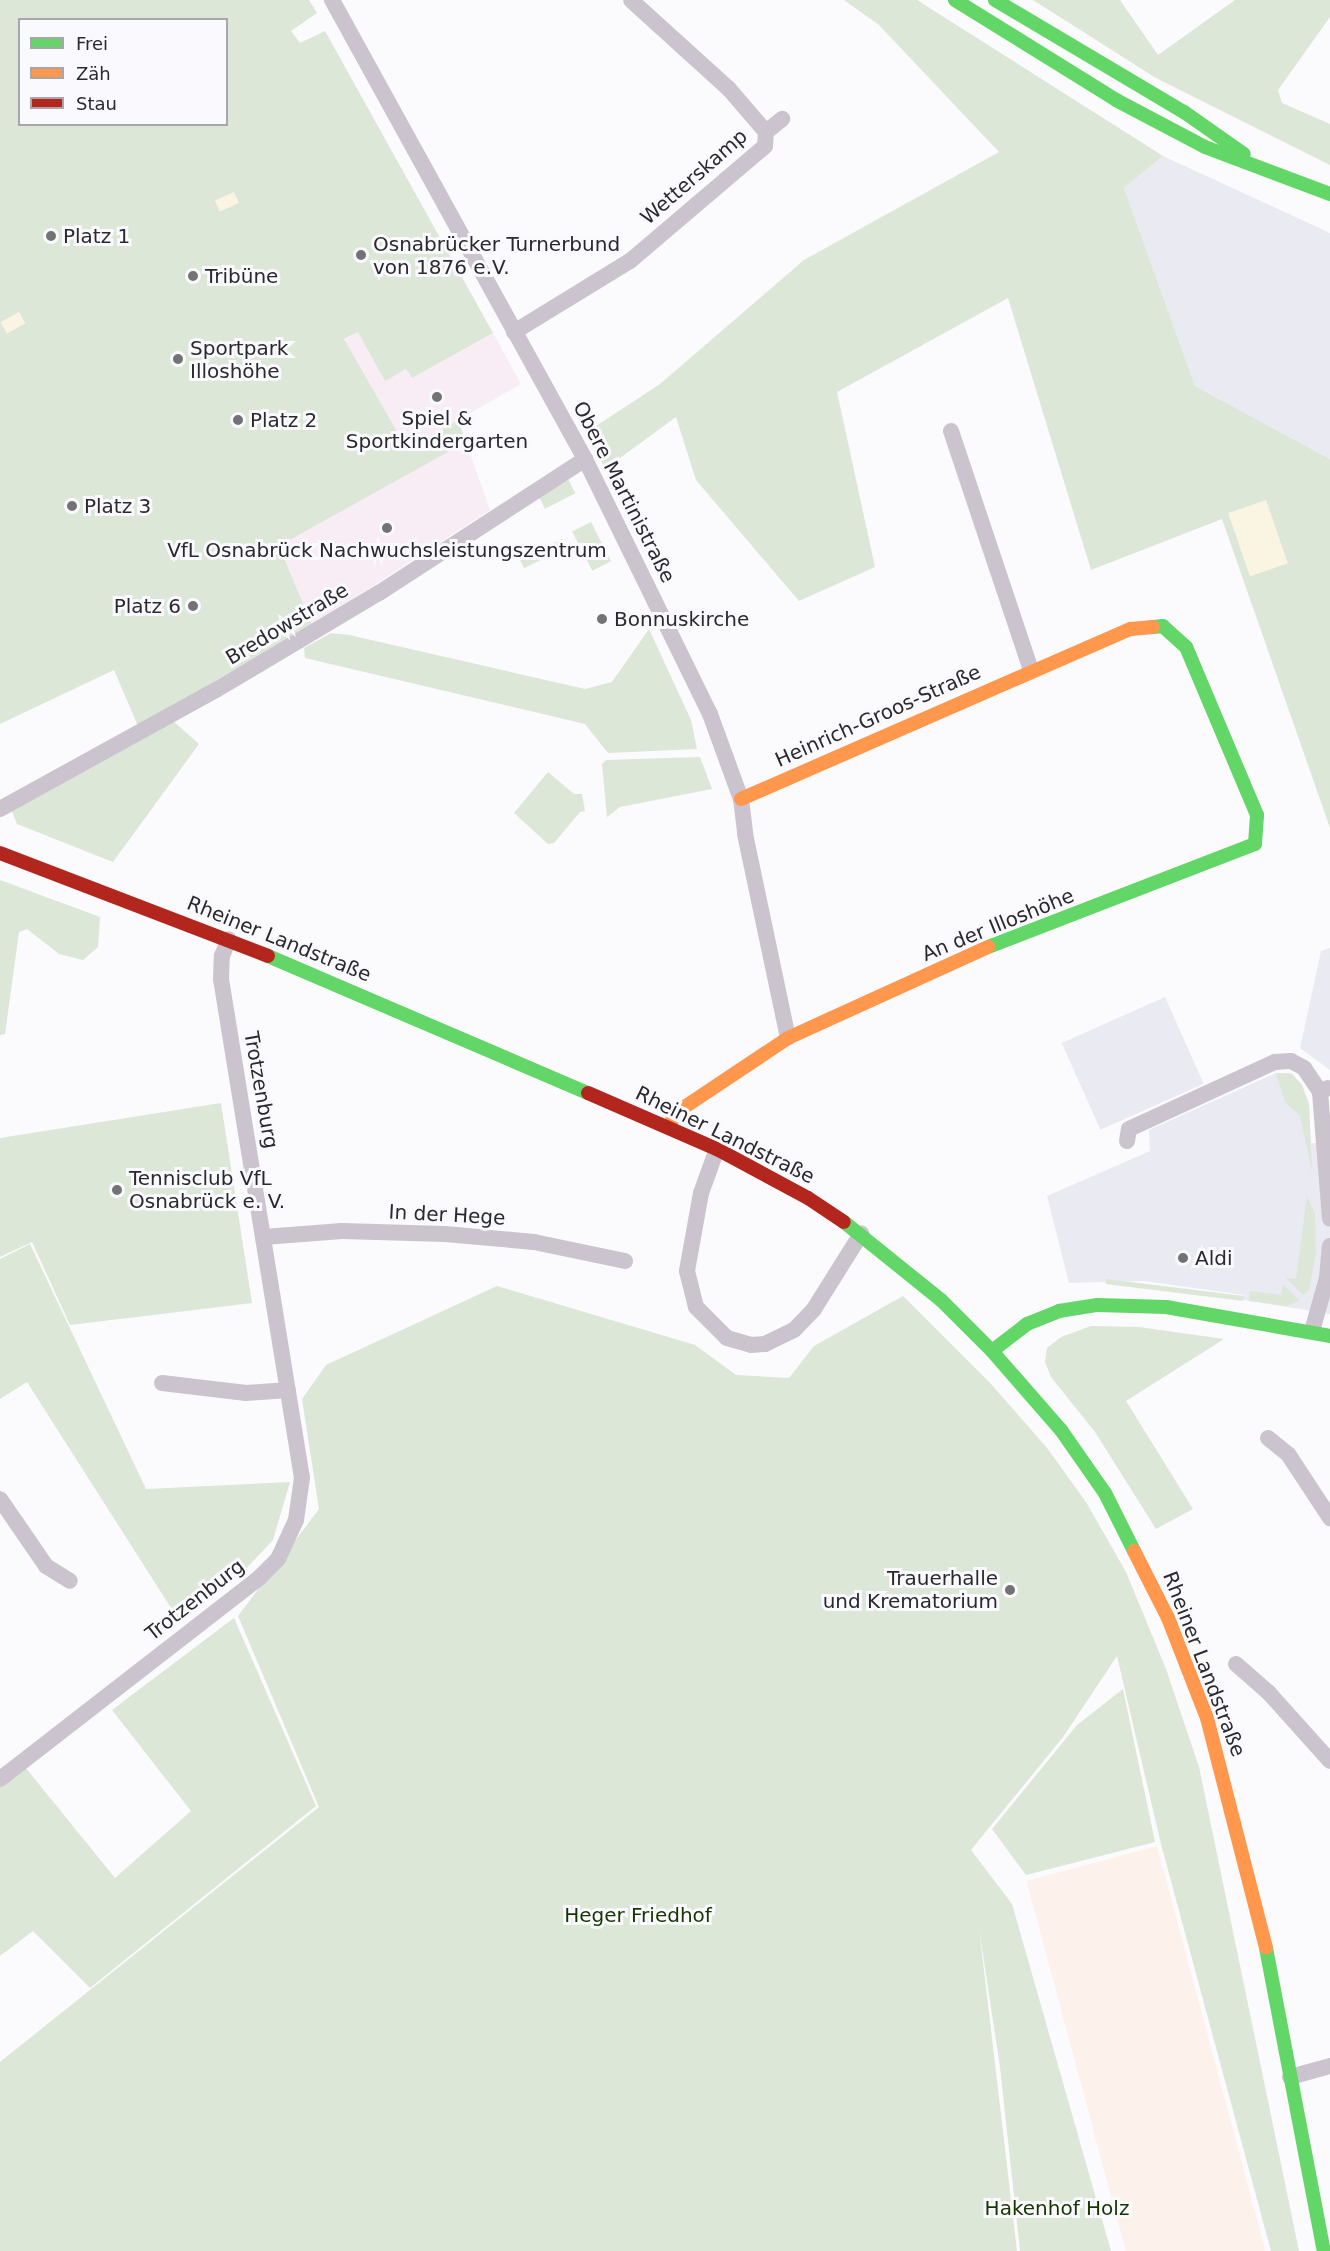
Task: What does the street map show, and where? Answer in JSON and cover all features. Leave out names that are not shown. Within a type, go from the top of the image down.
[{"type":"street","name":"Obere Martinistraße","points":[[332,0],[585,459],[681,650],[735,776],[788,1038]]},
{"type":"street","name":"Wetterskamp","points":[[514,332],[630,261],[765,146],[766,132],[729,89],[631,0]]},
{"type":"street","points":[[955,0],[1116,100],[1205,147],[1254,163],[1330,194]]},
{"type":"street","points":[[995,0],[1214,131],[1254,163]]},
{"type":"street","points":[[766,132],[782,119]]},
{"type":"street","points":[[951,431],[1031,670]]},
{"type":"street","name":"Bredowstraße","points":[[0,809],[226,684],[379,593],[585,459]]},
{"type":"street","name":"Heinrich-Groos-Straße","points":[[741,799],[1031,670],[1131,629],[1164,626],[1186,647],[1222,732]]},
{"type":"street","name":"An der Illoshöhe","points":[[668,1127],[677,1112],[788,1038],[982,950],[1255,844],[1257,815],[1222,732]]},
{"type":"street","name":"Rheiner Landstraße","points":[[0,852],[228,939],[717,1149],[808,1198],[861,1234],[941,1300],[992,1351],[1061,1430],[1105,1493],[1168,1618],[1207,1718],[1231,1800],[1260,1919],[1324,2251]]},
{"type":"street","name":"Trotzenburg","points":[[0,1779],[278,1559],[296,1520],[302,1478],[221,979],[222,956],[228,939]]},
{"type":"street","points":[[1127,1142],[1129,1130],[1275,1062],[1291,1061],[1304,1068],[1325,1089],[1330,1219]]},
{"type":"street","points":[[717,1149],[701,1193],[687,1271],[696,1307],[727,1338],[751,1345],[765,1344],[794,1330],[813,1309],[861,1234]]},
{"type":"street","name":"In der Hege","points":[[264,1237],[342,1231],[445,1234],[534,1242],[625,1261]]},
{"type":"street","points":[[1312,1331],[1327,1278],[1330,1246]]},
{"type":"street","points":[[992,1351],[1027,1324],[1059,1311],[1098,1305],[1166,1307],[1330,1335]]},
{"type":"street","points":[[162,1383],[246,1393],[288,1390]]},
{"type":"street","points":[[1268,1438],[1288,1454],[1330,1518]]},
{"type":"street","points":[[0,1499],[46,1566],[70,1581]]},
{"type":"street","name":"Rheiner Landstraße","points":[[1236,1664],[1269,1693],[1330,1761]]},
{"type":"street","points":[[1290,2077],[1330,2066]]},
{"type":"shaded area","points":[[1163,156],[1330,233],[1330,459],[1195,386],[1124,188]]},
{"type":"shaded area","name":"Spiel & Sportkindergarten","points":[[358,332],[406,369],[412,378],[493,333],[521,384],[407,449],[344,340]]},
{"type":"shaded area","name":"VfL Osnabrück Nachwuchsleistungszentrum","points":[[466,442],[490,510],[312,625],[279,546]]},
{"type":"shaded area","points":[[1330,948],[1330,1070],[1300,1048],[1321,951]]},
{"type":"shaded area","points":[[1165,997],[1204,1084],[1100,1130],[1062,1043]]},
{"type":"shaded area","points":[[1276,1073],[1291,1073],[1302,1085],[1309,1104],[1311,1143],[1330,1143],[1330,1314],[1244,1300],[1244,1295],[1144,1281],[1069,1283],[1047,1196],[1150,1151],[1149,1130]]},
{"type":"shaded area","points":[[1157,1846],[1266,2251],[1126,2251],[1027,1881]]},
{"type":"green space","name":"Sportpark Illoshöhe","points":[[0,0],[309,0],[317,13],[291,31],[300,43],[325,31],[493,333],[412,378],[406,369],[385,381],[358,332],[344,339],[407,449],[458,420],[466,442],[279,546],[312,625],[138,726],[114,670],[0,724]]},
{"type":"green space","points":[[844,0],[917,0],[1163,156],[1124,188],[1195,386],[1330,459],[1330,828],[1222,519],[1091,570],[1008,298],[837,392],[875,567],[799,601],[696,480],[676,417],[605,469],[587,432],[660,384],[804,260],[999,152],[879,25]]},
{"type":"green space","points":[[1033,0],[1120,0],[1158,55],[1235,0],[1330,0],[1330,17],[1278,90],[1282,103],[1330,124],[1330,165],[1156,78]]},
{"type":"green space","points":[[568,479],[575,493],[545,509],[538,494]]},
{"type":"green space","points":[[591,522],[611,561],[592,571],[572,532]]},
{"type":"green space","points":[[562,539],[566,547],[524,568],[520,560]]},
{"type":"green space","points":[[649,629],[691,720],[697,749],[608,753],[585,724],[305,658],[304,648],[331,633],[349,635],[585,689],[612,682]]},
{"type":"green space","points":[[173,721],[199,744],[113,862],[17,824],[11,809]]},
{"type":"green space","points":[[700,757],[712,789],[620,807],[607,817],[602,764],[606,760]]},
{"type":"green space","points":[[548,772],[574,794],[582,794],[585,811],[580,812],[554,843],[548,844],[514,813]]},
{"type":"green space","points":[[0,880],[100,917],[98,947],[83,960],[59,954],[27,929],[19,932],[5,1034],[0,1035]]},
{"type":"green space","points":[[1276,1073],[1292,1074],[1302,1085],[1309,1104],[1312,1172],[1300,1116],[1285,1102]]},
{"type":"green space","name":"Tennisclub VfL Osnabrück e. V.","points":[[221,1103],[252,1303],[70,1325],[32,1242],[0,1257],[0,1138]]},
{"type":"green space","points":[[1307,1196],[1315,1214],[1316,1253],[1309,1290],[1303,1295],[1286,1278],[1296,1279]]},
{"type":"green space","points":[[30,1244],[146,1489],[290,1482],[273,1540],[241,1574],[180,1622],[27,1382],[0,1399],[0,1259]]},
{"type":"green space","points":[[1106,1279],[1244,1296],[1243,1301],[1105,1284]]},
{"type":"green space","points":[[1283,1284],[1299,1300],[1287,1306],[1249,1301],[1250,1291],[1281,1295]]},
{"type":"green space","name":"Heger Friedhof","points":[[497,1286],[695,1345],[736,1375],[789,1378],[814,1346],[903,1296],[991,1384],[1047,1448],[1086,1502],[1126,1572],[1166,1669],[1199,1767],[1299,2251],[1271,2251],[1161,1844],[1117,1656],[1063,1737],[971,1850],[1012,1904],[1111,2251],[1020,2251],[1000,2067],[979,1928],[1017,2251],[0,2251],[0,2062],[319,1807],[238,1616],[319,1509],[302,1399],[326,1365]]},
{"type":"green space","points":[[1091,1326],[1139,1327],[1224,1339],[1126,1401],[1193,1509],[1156,1529],[1095,1432],[1051,1377],[1045,1362],[1047,1348],[1061,1337]]},
{"type":"green space","points":[[234,1618],[316,1806],[90,1988],[33,1931],[0,1956],[0,1787],[25,1767],[115,1878],[191,1811],[112,1710]]},
{"type":"green space","points":[[1123,1689],[1155,1842],[1026,1875],[992,1829],[1077,1725]]},
{"type":"sand","points":[[234,192],[239,203],[220,212],[215,201]]},
{"type":"sand","points":[[19,312],[25,323],[7,334],[1,322]]},
{"type":"sand","points":[[1266,500],[1288,563],[1250,576],[1228,513]]},
{"type":"traffic: fast","points":[[955,0],[1116,100],[1205,147],[1330,194]]},
{"type":"traffic: fast","points":[[995,0],[1184,112],[1244,154]]},
{"type":"traffic: fast","points":[[988,947],[1255,844],[1257,815],[1186,647],[1163,626],[1153,627]]},
{"type":"traffic: fast","points":[[268,956],[588,1093]]},
{"type":"traffic: fast","points":[[844,1222],[941,1300],[992,1351],[1061,1430],[1105,1493],[1134,1551]]},
{"type":"traffic: fast","points":[[992,1351],[1027,1324],[1059,1311],[1098,1305],[1166,1307],[1330,1336]]},
{"type":"traffic: fast","points":[[1266,1948],[1324,2251]]},
{"type":"traffic: slow","points":[[741,799],[1131,629],[1153,627]]},
{"type":"traffic: slow","points":[[668,1127],[677,1112],[788,1038],[988,947]]},
{"type":"traffic: slow","points":[[1134,1551],[1168,1618],[1207,1718],[1266,1948]]},
{"type":"traffic: jam","points":[[0,853],[268,956]]},
{"type":"traffic: jam","points":[[588,1093],[717,1149],[808,1198],[844,1222]]},
{"type":"place","name":"Platz 1","points":[[51,236]]},
{"type":"place","name":"Osnabrücker Turnerbund von 1876 e.V.","points":[[361,255]]},
{"type":"place","name":"Tribüne","points":[[193,276]]},
{"type":"place","name":"Sportpark Illoshöhe","points":[[178,359]]},
{"type":"place","name":"Spiel & Sportkindergarten","points":[[437,397]]},
{"type":"place","name":"Platz 2","points":[[238,420]]},
{"type":"place","name":"Platz 3","points":[[72,506]]},
{"type":"place","name":"VfL Osnabrück Nachwuchsleistungszentrum","points":[[387,528]]},
{"type":"place","name":"Platz 6","points":[[193,606]]},
{"type":"place","name":"Bonnuskirche","points":[[602,619]]},
{"type":"place","name":"Tennisclub VfL Osnabrück e. V.","points":[[117,1190]]},
{"type":"place","name":"Aldi","points":[[1183,1258]]},
{"type":"place","name":"Trauerhalle und Krematorium","points":[[1010,1590]]},
{"type":"park label","name":"Hakenhof Holz","points":[[1057,2208]]}]
